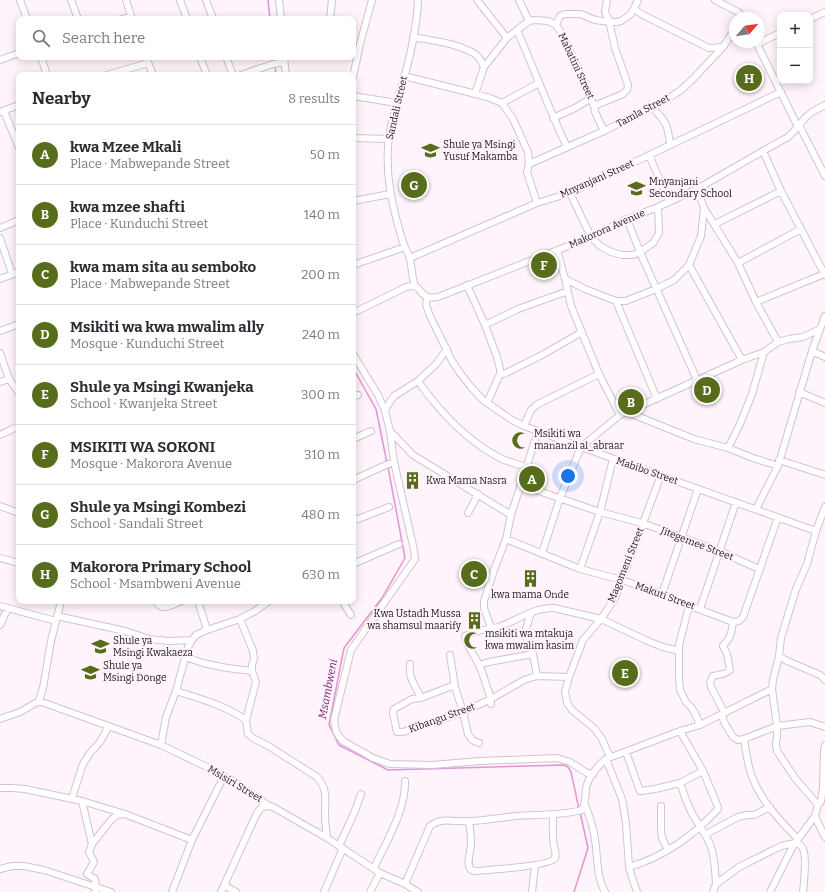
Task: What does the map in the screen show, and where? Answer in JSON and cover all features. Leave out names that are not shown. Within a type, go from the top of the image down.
[{"type":"street","points":[[20,0],[26,16]]},
{"type":"street","points":[[72,0],[77,16]]},
{"type":"street","points":[[126,0],[131,16]]},
{"type":"street","points":[[180,0],[186,16]]},
{"type":"street","points":[[206,0],[212,16]]},
{"type":"street","points":[[279,0],[281,16]]},
{"type":"street","points":[[330,16],[332,0]]},
{"type":"street","points":[[354,72],[372,0]]},
{"type":"street","name":"Sandali Street","points":[[415,286],[410,258],[405,247],[390,194],[388,180],[389,139],[413,37],[418,0]]},
{"type":"street","points":[[477,0],[506,38]]},
{"type":"street","points":[[475,94],[484,67],[506,38],[529,21],[519,0]]},
{"type":"street","points":[[594,106],[623,94],[627,90],[628,85],[615,48],[606,12],[608,0]]},
{"type":"street","points":[[556,25],[560,16],[565,14],[581,14],[592,19],[602,21],[621,21],[630,15],[638,0]]},
{"type":"street","points":[[719,1],[738,12]]},
{"type":"street","points":[[634,9],[709,48],[723,47]]},
{"type":"street","points":[[813,18],[825,12]]},
{"type":"street","name":"Mabatini Street","points":[[529,21],[548,21],[556,25],[562,34],[577,66],[604,131]]},
{"type":"street","points":[[516,30],[553,118],[567,147]]},
{"type":"street","points":[[765,39],[777,34]]},
{"type":"street","points":[[413,37],[452,44],[475,54],[484,67]]},
{"type":"street","name":"Tamla Street","points":[[529,164],[604,131],[670,98],[693,79],[723,47],[729,38]]},
{"type":"street","points":[[356,45],[360,44]]},
{"type":"street","points":[[759,48],[825,176]]},
{"type":"street","points":[[0,60],[16,54]]},
{"type":"street","points":[[42,60],[46,72]]},
{"type":"street","points":[[115,72],[147,60],[152,72]]},
{"type":"street","points":[[201,60],[206,72]]},
{"type":"street","points":[[227,60],[231,72]]},
{"type":"street","points":[[251,72],[280,62],[285,72]]},
{"type":"street","points":[[404,76],[490,98],[502,103],[512,119],[528,152],[529,164],[527,172],[537,204]]},
{"type":"street","points":[[502,103],[539,83]]},
{"type":"street","name":"Mnyanjani Street","points":[[410,258],[537,204],[570,193],[781,92]]},
{"type":"street","points":[[356,96],[397,103]]},
{"type":"street","points":[[553,118],[590,99]]},
{"type":"street","name":"Makorora Avenue","points":[[427,297],[438,297],[591,237],[627,219],[697,189],[763,150],[788,138],[805,118],[812,112],[825,105]]},
{"type":"street","points":[[16,106],[2,112],[16,142]]},
{"type":"street","points":[[652,107],[665,121],[670,146]]},
{"type":"street","points":[[356,138],[389,139]]},
{"type":"street","points":[[756,302],[824,274],[763,150]]},
{"type":"street","points":[[649,155],[669,201]]},
{"type":"street","points":[[697,189],[704,208],[738,263],[756,302],[778,342]]},
{"type":"street","points":[[715,224],[782,191]]},
{"type":"street","points":[[570,193],[591,237],[600,246],[611,252],[622,255],[633,255],[653,243],[659,233],[658,207]]},
{"type":"street","points":[[356,200],[390,194]]},
{"type":"street","points":[[565,279],[616,302],[626,301],[674,280],[689,265],[701,236],[704,208]]},
{"type":"street","points":[[627,219],[656,289],[697,380]]},
{"type":"street","points":[[0,228],[16,221]]},
{"type":"street","points":[[738,263],[801,229]]},
{"type":"street","points":[[0,238],[12,274]]},
{"type":"street","points":[[356,264],[405,247]]},
{"type":"street","points":[[557,250],[571,306],[599,374],[620,415]]},
{"type":"street","points":[[689,265],[742,360]]},
{"type":"street","points":[[0,279],[16,273]]},
{"type":"street","points":[[467,285],[485,325],[497,357],[500,374],[487,402]]},
{"type":"street","points":[[356,312],[406,287],[415,286],[427,297]]},
{"type":"street","points":[[485,325],[518,309],[568,291]]},
{"type":"street","name":"Mabibo Street","points":[[427,297],[426,305],[430,316],[452,361],[471,387],[487,402],[512,420],[524,426],[613,459],[816,531]]},
{"type":"street","points":[[616,302],[657,399]]},
{"type":"street","points":[[756,509],[778,463],[812,351],[825,316]]},
{"type":"street","points":[[0,331],[16,325]]},
{"type":"street","points":[[542,553],[560,498],[581,447],[620,415],[742,360],[764,352],[778,342],[803,337],[820,329]]},
{"type":"street","points":[[500,374],[504,374],[542,355],[582,332]]},
{"type":"street","points":[[385,411],[394,396],[418,381],[436,364],[446,349]]},
{"type":"street","points":[[812,351],[825,357]]},
{"type":"street","points":[[728,448],[740,424],[752,394],[764,352]]},
{"type":"street","points":[[0,354],[10,379],[16,388]]},
{"type":"street","points":[[356,359],[378,395],[385,411],[390,431],[390,463],[415,558],[351,650],[334,720],[338,735],[343,742],[381,762],[390,764],[432,765],[556,758],[570,762],[587,773],[593,774]]},
{"type":"street","points":[[524,426],[531,410],[538,404],[599,374]]},
{"type":"street","points":[[0,382],[10,379]]},
{"type":"street","points":[[418,381],[443,414],[468,436],[499,458],[527,467]]},
{"type":"street","points":[[799,392],[825,403]]},
{"type":"street","points":[[627,412],[694,439],[728,448],[753,458],[778,463],[825,476]]},
{"type":"street","points":[[0,435],[16,427]]},
{"type":"street","points":[[356,438],[371,431]]},
{"type":"street","points":[[390,431],[413,455],[511,515]]},
{"type":"street","points":[[491,628],[484,608],[484,601],[506,539],[511,515],[538,431]]},
{"type":"street","points":[[580,568],[600,512],[613,459]]},
{"type":"street","points":[[356,479],[390,463]]},
{"type":"street","name":"Magomeni Street","points":[[608,758],[602,739],[595,730],[572,710],[567,703],[565,692],[583,640],[601,619],[615,598],[661,475]]},
{"type":"street","name":"Jitegemee Street","points":[[521,484],[600,512],[642,523],[719,551],[759,569]]},
{"type":"street","points":[[662,594],[698,489]]},
{"type":"street","points":[[468,513],[478,494]]},
{"type":"street","points":[[700,609],[736,502]]},
{"type":"street","points":[[0,506],[16,512]]},
{"type":"street","points":[[356,520],[389,507]]},
{"type":"street","points":[[821,802],[795,778],[777,750],[777,726],[772,689],[781,638],[796,589],[807,564],[816,531],[825,507]]},
{"type":"street","points":[[778,517],[743,617],[739,621],[733,622],[732,632],[729,639],[723,646],[727,654],[730,670],[724,674],[713,676],[710,682],[711,687],[723,713],[724,722],[733,737],[738,740],[777,726],[810,722],[825,727]]},
{"type":"street","name":"Makuti Street","points":[[506,539],[580,568],[622,580],[662,594],[689,606],[733,622]]},
{"type":"street","points":[[356,563],[399,544]]},
{"type":"street","points":[[0,558],[16,562]]},
{"type":"street","points":[[0,719],[20,712],[39,701],[60,604]]},
{"type":"street","points":[[157,604],[165,608],[175,604]]},
{"type":"street","points":[[199,604],[207,630]]},
{"type":"street","points":[[161,745],[166,717],[176,691],[185,656],[192,640],[196,635],[240,619],[264,604]]},
{"type":"street","points":[[344,604],[350,615]]},
{"type":"street","points":[[0,606],[125,631],[149,639],[169,641],[192,640]]},
{"type":"street","points":[[689,606],[679,642],[680,690],[700,725]]},
{"type":"street","points":[[0,625],[8,608]]},
{"type":"street","points":[[491,702],[479,665],[465,636],[499,626],[547,608],[554,608],[601,619],[650,642],[679,651]]},
{"type":"street","points":[[531,613],[526,637],[533,654],[537,676]]},
{"type":"street","points":[[240,619],[253,652],[254,659],[252,672],[256,682],[246,720],[248,734],[317,778],[323,784],[326,800],[325,812],[327,838]]},
{"type":"street","points":[[479,665],[533,654]]},
{"type":"street","points":[[450,655],[455,687],[468,734],[470,738],[479,743]]},
{"type":"street","points":[[185,656],[203,663],[252,672]]},
{"type":"street","points":[[779,656],[820,675],[825,680]]},
{"type":"street","points":[[410,664],[411,677],[421,698]]},
{"type":"street","name":"Kibangu Street","points":[[455,687],[452,686],[421,698],[412,699],[394,709],[393,713],[397,732],[403,732],[491,702],[524,680],[537,676],[569,677]]},
{"type":"street","points":[[581,809],[587,786],[593,774],[601,763],[608,758],[700,725],[772,689]]},
{"type":"street","points":[[176,691],[221,706],[246,720]]},
{"type":"street","name":"Msisiri Street","points":[[39,701],[161,745],[207,767],[235,782],[269,806],[274,807],[327,838],[380,873],[405,884],[418,892]]},
{"type":"street","points":[[72,798],[83,764],[110,726]]},
{"type":"street","points":[[630,867],[649,861],[668,850],[688,837],[718,810],[718,806],[703,771],[680,731]]},
{"type":"street","points":[[744,739],[752,778],[757,788],[782,823],[802,847],[804,852],[805,865],[803,892]]},
{"type":"street","points":[[770,892],[796,841],[815,816],[821,802],[825,745]]},
{"type":"street","points":[[626,752],[640,791],[680,783],[703,771]]},
{"type":"street","points":[[608,758],[622,799],[630,867],[638,892]]},
{"type":"street","points":[[172,892],[192,840],[224,776]]},
{"type":"street","points":[[374,868],[393,829],[402,806],[405,781]]},
{"type":"street","points":[[680,783],[688,805],[706,834],[713,853],[716,884],[714,892]]},
{"type":"street","points":[[0,788],[12,788],[72,798],[125,814],[192,840]]},
{"type":"street","points":[[324,892],[361,794]]},
{"type":"street","points":[[82,801],[92,844]]},
{"type":"street","points":[[220,892],[257,813],[262,807],[269,806]]},
{"type":"street","points":[[661,806],[662,838],[668,850]]},
{"type":"street","points":[[706,834],[738,817],[754,815],[770,807]]},
{"type":"street","points":[[405,884],[430,826],[434,822],[441,820],[470,822],[515,816],[553,815],[581,809],[588,812],[595,838],[598,871],[602,887],[605,892]]},
{"type":"street","points":[[95,890],[95,879],[87,874],[94,862],[89,852],[92,844],[111,820],[117,815],[125,814]]},
{"type":"street","points":[[470,822],[471,842],[468,860],[471,870],[476,871],[535,865],[554,860],[556,856],[552,836],[553,815]]},
{"type":"street","points":[[815,816],[825,837]]},
{"type":"street","points":[[716,884],[724,877],[748,862],[781,846],[796,841]]},
{"type":"street","points":[[532,892],[535,865]]},
{"type":"street","points":[[0,869],[12,866],[24,866],[44,870],[95,890],[111,892]]},
{"type":"street","points":[[370,892],[380,873]]},
{"type":"street","points":[[224,885],[236,892]]},
{"type":"waterway","name":"Msambweni","points":[[268,0],[270,16]]},
{"type":"waterway","name":"Msambweni","points":[[275,65],[276,72]]},
{"type":"waterway","name":"Msambweni","points":[[356,373],[376,409],[387,463]]},
{"type":"waterway","name":"Msambweni","points":[[388,467],[405,558],[382,598],[344,648],[329,725],[339,745],[388,770],[564,765],[568,767],[571,772],[579,809]]},
{"type":"waterway","name":"Msambweni","points":[[574,892],[588,848],[580,812]]},
{"type":"place","name":"Makorora Primary School","points":[[749,78]]},
{"type":"place","name":"Shule ya Msingi Yusuf Makamba","points":[[430,151]]},
{"type":"place","name":"Shule ya Msingi Kombezi","points":[[414,185]]},
{"type":"place","name":"Mnyanjani Secondary School","points":[[636,188]]},
{"type":"place","name":"MSIKITI WA SOKONI","points":[[544,265]]},
{"type":"place","name":"Msikiti wa kwa mwalim ally","points":[[707,390]]},
{"type":"place","name":"kwa mzee shafti","points":[[631,402]]},
{"type":"place","name":"Msikiti wa mananzil al_abraar","points":[[521,440]]},
{"type":"place","name":"kwa Mzee Mkali","points":[[532,479]]},
{"type":"place","name":"Kwa Mama Nasra","points":[[413,481]]},
{"type":"place","name":"kwa mam sita au semboko","points":[[474,574]]},
{"type":"place","name":"kwa mama Onde","points":[[530,578]]},
{"type":"place","name":"Kwa Ustadh Mussa wa shamsul maarify","points":[[474,620]]},
{"type":"place","name":"msikiti wa mtakuja kwa mwalim kasim","points":[[472,640]]},
{"type":"place","name":"Shule ya Msingi Kwakaeza","points":[[100,647]]},
{"type":"place","name":"Shule ya Msingi Donge","points":[[90,672]]},
{"type":"place","name":"Shule ya Msingi Kwanjeka","points":[[625,673]]}]
